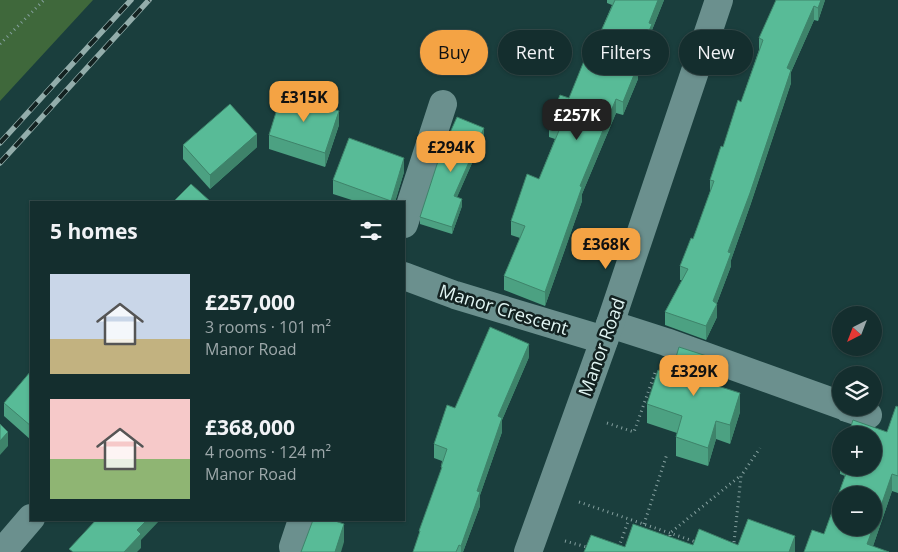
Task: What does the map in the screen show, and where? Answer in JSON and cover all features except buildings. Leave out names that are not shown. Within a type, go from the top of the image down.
[{"type":"street","name":"Manor Road","points":[[532,542],[607,332],[719,0]]},
{"type":"street","points":[[405,221],[443,104]]},
{"type":"street","name":"Manor Crescent","points":[[405,276],[455,295],[607,332],[666,342],[832,402]]},
{"type":"street","points":[[7,546],[30,519]]},
{"type":"street","points":[[293,547],[302,521]]},
{"type":"path","points":[[0,44],[44,0]]},
{"type":"path","points":[[577,414],[634,432],[666,342]]},
{"type":"path","points":[[670,533],[741,476],[760,448]]},
{"type":"path","points":[[644,524],[667,454]]},
{"type":"path","points":[[733,552],[741,476]]},
{"type":"path","points":[[549,492],[703,544]]},
{"type":"path","points":[[617,552],[629,519]]},
{"type":"path","points":[[670,533],[670,542]]},
{"type":"path","points":[[532,542],[594,550]]},
{"type":"green space","points":[[0,0],[93,0],[0,101]]},
{"type":"railway","points":[[0,143],[131,0]]},
{"type":"railway","points":[[0,163],[149,0]]}]
